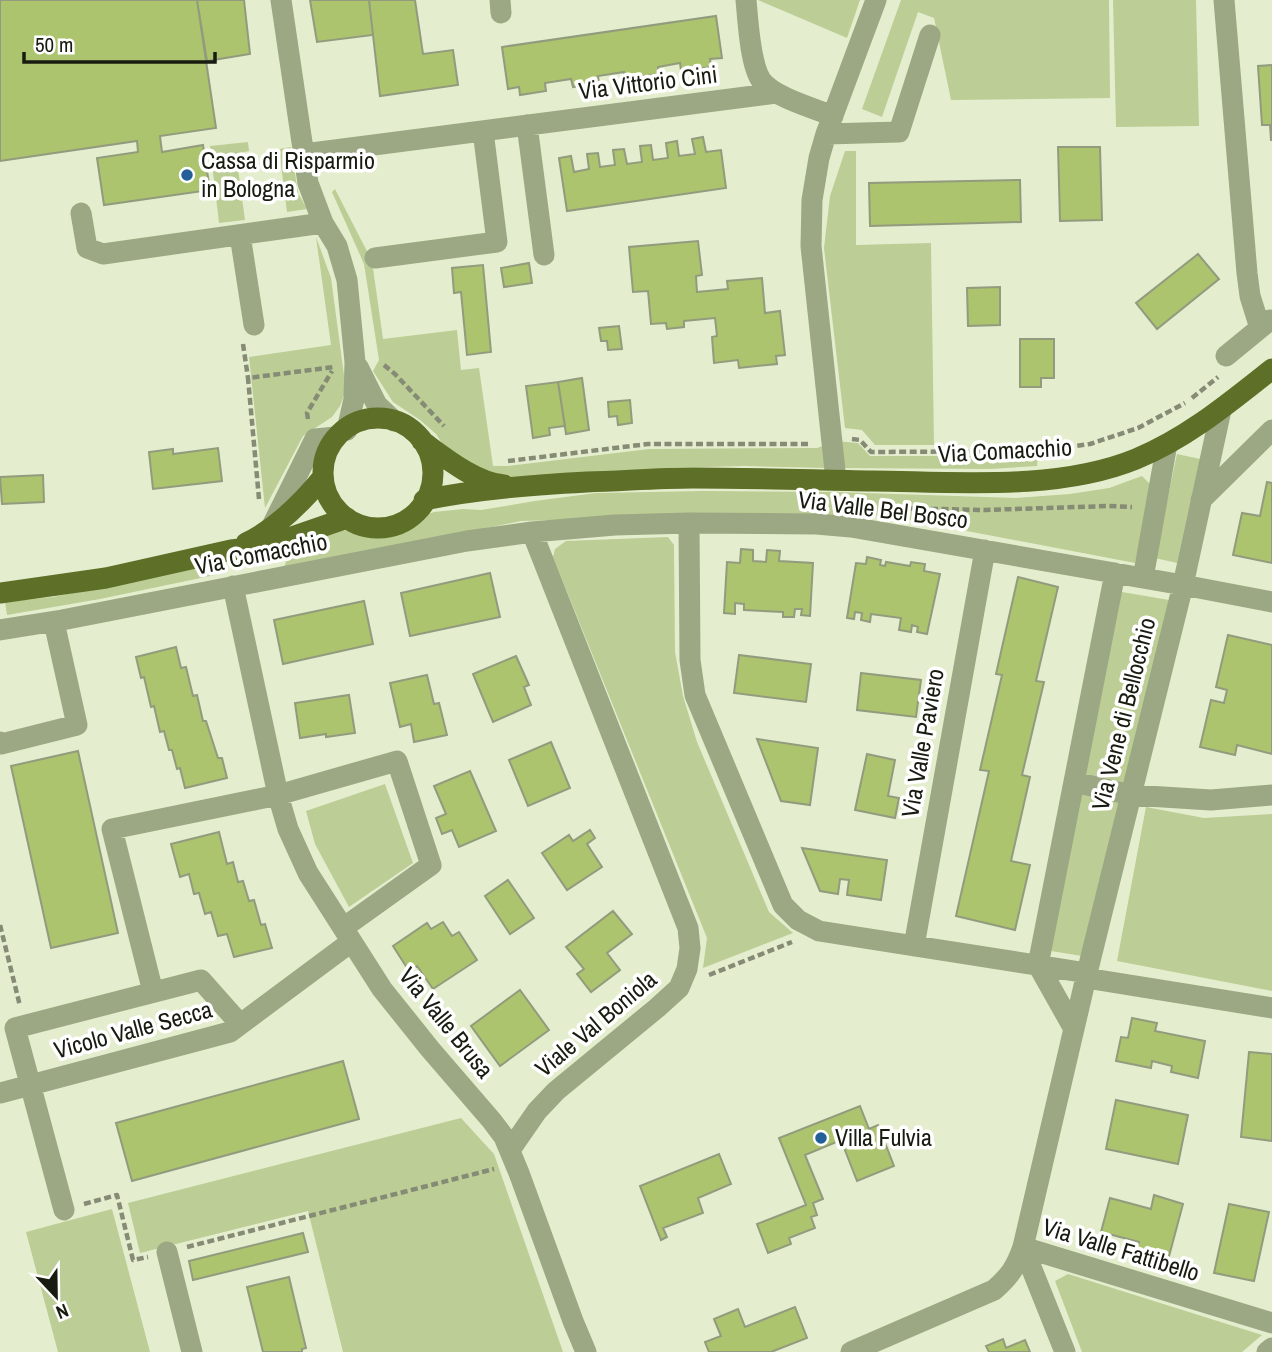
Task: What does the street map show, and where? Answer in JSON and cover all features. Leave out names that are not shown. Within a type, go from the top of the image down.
[{"type":"main road","name":"Via Comacchio","points":[[341,433],[325,456],[323,477],[330,500],[341,515],[358,525],[377,528],[402,523],[417,512],[424,500],[524,486],[690,478],[991,482],[1046,479],[1109,468],[1135,460],[1195,428],[1272,369]]},
{"type":"main road","points":[[341,433],[357,422],[370,419],[394,421]]},
{"type":"main road","name":"Via Comacchio","points":[[394,421],[407,426],[420,439],[476,476],[498,484],[524,486]]},
{"type":"main road","points":[[420,439],[431,456],[433,471],[430,490],[424,500]]},
{"type":"main road","name":"Via Comacchio","points":[[231,550],[267,531],[302,502],[323,477]]},
{"type":"main road","name":"Via Comacchio","points":[[0,593],[106,578],[231,550],[266,546],[347,518]]},
{"type":"street","points":[[267,531],[315,439],[341,433],[355,399],[355,362],[347,280],[337,246],[323,223],[308,183],[281,0]]},
{"type":"street","points":[[746,0],[752,50],[759,78],[776,93],[829,125],[899,132],[930,35]]},
{"type":"street","points":[[836,480],[810,223],[815,179],[829,125],[876,0]]},
{"type":"street","points":[[1223,366],[1266,323],[1250,296],[1247,273],[1224,0]]},
{"type":"street","name":"Via Vittorio Cini","points":[[303,154],[776,93]]},
{"type":"street","points":[[527,125],[544,255]]},
{"type":"street","points":[[375,258],[497,242],[483,131]]},
{"type":"street","points":[[81,213],[87,248],[103,254],[323,223]]},
{"type":"street","points":[[240,235],[254,325]]},
{"type":"street","points":[[355,362],[377,405],[394,421]]},
{"type":"street","name":"Via Vene di Bellocchio","points":[[1023,1247],[1086,975],[1183,584],[1221,410]]},
{"type":"street","points":[[1201,500],[1272,430]]},
{"type":"street","points":[[1143,578],[1167,444]]},
{"type":"street","points":[[689,523],[690,660],[695,695],[783,905],[798,920],[819,931],[1038,965],[1272,1009]]},
{"type":"street","name":"Via Valle Bel Bosco","points":[[532,532],[615,525],[689,523],[816,524],[851,527],[1183,584],[1272,602]]},
{"type":"street","name":"Via Comacchio","points":[[0,630],[54,622],[467,541],[532,532]]},
{"type":"street","name":"Viale Val Boniola","points":[[512,1156],[537,1111],[556,1091],[679,988],[687,969],[691,948],[688,928],[532,532]]},
{"type":"street","name":"Via Valle Paviero","points":[[914,946],[985,550]]},
{"type":"street","name":"Via Vene di Bellocchio","points":[[1038,965],[1115,573]]},
{"type":"street","name":"Via Valle Brusa","points":[[233,586],[278,794],[307,873],[382,989],[492,1121],[512,1156]]},
{"type":"street","points":[[0,742],[1,744],[77,725],[54,622]]},
{"type":"street","points":[[153,992],[112,829],[278,794],[397,761],[430,865],[347,935]]},
{"type":"street","points":[[1074,782],[1131,795],[1211,800],[1272,795]]},
{"type":"street","name":"Vicolo Valle Secca","points":[[64,1210],[29,1084],[230,1032],[347,935]]},
{"type":"street","points":[[1038,965],[1074,1029]]},
{"type":"street","points":[[0,1094],[29,1084],[15,1028],[25,1025],[201,980],[240,1024]]},
{"type":"street","points":[[512,1156],[586,1352]]},
{"type":"street","points":[[851,1352],[994,1290],[1009,1276],[1023,1247]]},
{"type":"street","name":"Via Valle Fattibello","points":[[1023,1247],[1272,1323]]},
{"type":"street","name":"Via Valle Fattibello","points":[[1023,1247],[1065,1352]]},
{"type":"street","points":[[167,1252],[192,1352]]},
{"type":"street","points":[[1267,1352],[1272,1348]]},
{"type":"path","points":[[267,531],[248,378],[355,362],[384,365],[446,429]]},
{"type":"path","points":[[503,461],[648,444],[815,444],[831,436],[860,440],[872,452],[1040,451],[1090,444],[1138,428],[1187,402],[1223,366]]},
{"type":"path","points":[[312,444],[307,413],[334,367]]},
{"type":"path","points":[[0,925],[25,1025]]},
{"type":"path","points":[[679,988],[819,931]]},
{"type":"path","points":[[64,1210],[117,1195],[133,1260],[484,1172],[512,1156]]},
{"type":"green space","points":[[758,0],[860,0],[847,38]]},
{"type":"green space","points":[[901,0],[1109,0],[1110,98],[951,100],[934,18],[918,12],[882,117],[862,109]]},
{"type":"green space","points":[[1113,0],[1196,0],[1199,126],[1116,127]]},
{"type":"green space","points":[[248,142],[249,151],[236,154],[245,220],[219,223],[210,146]]},
{"type":"green space","points":[[291,147],[298,193],[307,209],[287,212],[279,149]]},
{"type":"green space","points":[[845,151],[856,151],[856,245],[931,243],[934,445],[875,445],[862,430],[845,428],[824,248],[830,196]]},
{"type":"green space","points":[[335,189],[372,261],[383,339],[457,330],[461,370],[479,368],[493,466],[649,449],[817,448],[828,444],[828,468],[666,468],[515,480],[477,470],[446,449],[436,434],[393,402],[373,371],[379,360],[364,264],[332,192]]},
{"type":"green space","points":[[316,237],[331,278],[346,390],[332,417],[303,436],[265,508],[249,357],[331,345]]},
{"type":"green space","points":[[835,441],[858,443],[870,456],[1038,455],[1037,466],[990,469],[836,468]]},
{"type":"green space","points":[[1177,454],[1200,459],[1177,563],[1155,558]]},
{"type":"green space","points":[[1142,476],[1150,484],[1151,491],[1135,563],[888,516],[720,515],[521,521],[283,570],[290,551],[343,530],[375,536],[394,533],[416,518],[434,512],[481,510],[596,493],[834,492],[1016,498],[1109,488]]},
{"type":"green space","points":[[668,537],[674,545],[675,652],[683,696],[697,742],[769,912],[793,933],[703,968],[707,938],[553,557],[555,549],[566,541]]},
{"type":"green space","points":[[213,564],[215,575],[7,615],[5,602],[53,597]]},
{"type":"green space","points":[[1116,591],[1169,600],[1126,787],[1085,778]]},
{"type":"green space","points":[[385,784],[413,863],[349,907],[315,844],[306,811]]},
{"type":"green space","points":[[1079,793],[1122,801],[1082,956],[1051,951]]},
{"type":"green space","points":[[1146,807],[1204,818],[1272,814],[1272,991],[1117,961]]},
{"type":"green space","points":[[461,1118],[494,1154],[563,1352],[343,1352],[308,1211],[140,1253],[128,1203]]},
{"type":"green space","points":[[112,1209],[150,1352],[58,1352],[26,1232]]},
{"type":"green space","points":[[1068,1274],[1262,1335],[1242,1352],[1082,1352],[1055,1281]]},
{"type":"building","points":[[0,0],[197,0],[216,128],[160,136],[162,152],[203,145],[210,190],[104,205],[97,158],[138,152],[137,141],[0,161]]},
{"type":"building","points":[[197,0],[244,0],[250,54],[207,61]]},
{"type":"building","points":[[310,0],[369,0],[373,35],[317,42]]},
{"type":"building","points":[[369,0],[415,0],[423,54],[453,50],[458,85],[380,96]]},
{"type":"building","points":[[716,16],[722,58],[710,59],[711,67],[681,71],[680,63],[658,67],[659,74],[625,79],[624,72],[598,76],[599,83],[573,87],[571,79],[545,83],[546,91],[520,95],[519,87],[508,89],[502,47]]},
{"type":"building","points":[[1272,65],[1271,140],[1270,125],[1262,125],[1258,66]]},
{"type":"building","points":[[703,137],[706,152],[721,150],[726,188],[567,211],[559,158],[571,156],[574,172],[589,169],[587,154],[598,153],[600,167],[615,165],[613,150],[624,149],[627,164],[642,162],[640,146],[651,145],[653,160],[668,158],[666,143],[677,141],[679,156],[695,154],[692,139]]},
{"type":"building","points":[[1058,147],[1100,147],[1102,220],[1060,221]]},
{"type":"building","points":[[1020,180],[1021,222],[870,226],[869,183]]},
{"type":"building","points":[[698,241],[702,275],[696,276],[697,292],[728,289],[727,281],[762,278],[765,313],[780,311],[785,355],[776,356],[777,364],[739,368],[738,360],[714,363],[712,337],[717,336],[715,318],[684,321],[684,327],[667,329],[666,323],[651,324],[648,291],[633,292],[629,247]]},
{"type":"building","points":[[1198,254],[1219,279],[1157,329],[1136,303]]},
{"type":"building","points":[[529,263],[532,283],[504,287],[501,268]]},
{"type":"building","points":[[483,265],[491,352],[467,355],[461,292],[454,293],[452,268]]},
{"type":"building","points":[[1000,287],[1000,325],[968,326],[967,288]]},
{"type":"building","points":[[619,326],[622,349],[608,350],[607,341],[601,341],[599,328]]},
{"type":"building","points":[[1020,339],[1054,339],[1054,378],[1041,378],[1041,387],[1020,387]]},
{"type":"building","points":[[582,378],[589,430],[566,434],[558,382]]},
{"type":"building","points":[[558,382],[565,426],[549,428],[550,435],[533,438],[526,386]]},
{"type":"building","points":[[630,400],[632,423],[618,425],[617,416],[609,417],[608,402]]},
{"type":"building","points":[[218,448],[222,481],[153,489],[149,452],[173,449],[173,454]]},
{"type":"building","points":[[43,475],[44,502],[2,504],[0,477]]},
{"type":"building","points":[[1267,482],[1272,483],[1272,563],[1233,555],[1242,513],[1260,516]]},
{"type":"building","points":[[741,549],[753,550],[753,561],[766,562],[767,550],[780,551],[779,561],[813,563],[810,616],[801,615],[802,609],[795,609],[794,617],[783,617],[783,612],[744,610],[744,604],[735,603],[735,614],[724,613],[727,562],[740,563]]},
{"type":"building","points":[[867,557],[881,560],[880,565],[885,566],[886,562],[910,566],[911,562],[925,564],[924,571],[940,574],[927,634],[917,632],[918,627],[912,625],[911,632],[899,630],[901,618],[871,614],[870,622],[861,620],[862,613],[855,612],[854,619],[847,618],[856,563],[866,564]]},
{"type":"building","points":[[490,573],[500,617],[410,636],[401,593]]},
{"type":"building","points":[[1018,577],[1058,587],[1036,681],[1044,682],[1022,775],[1030,777],[1011,861],[1030,865],[1015,930],[956,916],[989,771],[980,770],[1002,675],[996,674]]},
{"type":"building","points":[[364,601],[373,644],[283,664],[274,620]]},
{"type":"building","points":[[1228,635],[1272,645],[1272,754],[1237,745],[1235,755],[1200,747],[1211,700],[1224,703],[1227,690],[1216,687]]},
{"type":"building","points":[[176,647],[181,668],[186,667],[193,696],[197,695],[203,721],[206,721],[218,758],[222,758],[227,778],[185,788],[180,768],[177,769],[164,731],[160,732],[154,706],[151,707],[136,657]]},
{"type":"building","points":[[739,655],[811,664],[806,702],[734,693]]},
{"type":"building","points":[[516,656],[529,685],[524,687],[531,705],[493,722],[473,674]]},
{"type":"building","points":[[861,673],[921,680],[916,717],[857,710]]},
{"type":"building","points":[[427,675],[434,704],[439,703],[447,735],[414,742],[411,724],[400,727],[390,683]]},
{"type":"building","points":[[349,695],[355,733],[300,738],[295,703]]},
{"type":"building","points":[[757,739],[818,748],[810,805],[781,801]]},
{"type":"building","points":[[551,742],[570,788],[528,806],[509,760]]},
{"type":"building","points":[[78,751],[118,933],[51,948],[11,766]]},
{"type":"building","points":[[867,754],[895,760],[888,796],[899,798],[895,818],[855,810]]},
{"type":"building","points":[[470,771],[496,831],[459,847],[452,830],[442,834],[436,818],[446,814],[434,786]]},
{"type":"building","points":[[590,830],[595,838],[587,844],[602,867],[567,890],[542,853],[569,835],[573,841]]},
{"type":"building","points":[[219,832],[227,864],[233,862],[238,882],[243,881],[249,901],[254,900],[261,925],[265,924],[272,948],[234,957],[227,934],[218,936],[211,912],[205,914],[199,893],[194,894],[189,874],[180,877],[171,844]]},
{"type":"building","points":[[802,848],[887,860],[881,900],[847,895],[849,880],[840,879],[838,894],[820,891]]},
{"type":"building","points":[[508,880],[534,918],[510,934],[485,896]]},
{"type":"building","points":[[613,911],[632,934],[607,953],[620,970],[591,992],[577,974],[584,969],[566,947]]},
{"type":"building","points":[[443,922],[452,936],[459,932],[477,960],[433,989],[417,966],[409,971],[393,946],[427,923],[431,929]]},
{"type":"building","points":[[520,990],[549,1030],[500,1066],[471,1026]]},
{"type":"building","points":[[1132,1018],[1157,1023],[1155,1031],[1205,1041],[1198,1078],[1171,1072],[1172,1066],[1152,1061],[1151,1068],[1116,1061],[1121,1037],[1128,1038]]},
{"type":"building","points":[[1249,1052],[1272,1054],[1272,1141],[1241,1137]]},
{"type":"building","points":[[343,1061],[359,1119],[132,1181],[116,1123]]},
{"type":"building","points":[[1116,1100],[1188,1115],[1178,1164],[1106,1149]]},
{"type":"building","points":[[860,1106],[869,1129],[878,1125],[894,1166],[857,1181],[841,1140],[805,1155],[823,1199],[813,1203],[817,1215],[811,1217],[815,1228],[789,1238],[791,1244],[768,1253],[757,1224],[806,1205],[779,1138]]},
{"type":"building","points":[[719,1154],[731,1184],[698,1198],[703,1213],[663,1228],[667,1237],[661,1240],[640,1186]]},
{"type":"building","points":[[1154,1195],[1183,1204],[1168,1260],[1136,1251],[1139,1242],[1101,1232],[1110,1198],[1151,1209]]},
{"type":"building","points":[[1229,1204],[1269,1212],[1254,1281],[1214,1273]]},
{"type":"building","points":[[303,1233],[308,1252],[193,1280],[189,1261]]},
{"type":"building","points":[[289,1277],[306,1348],[302,1349],[302,1352],[263,1352],[247,1287]]},
{"type":"building","points":[[795,1307],[807,1338],[771,1352],[709,1352],[705,1342],[721,1336],[714,1319],[738,1309],[745,1327]]},
{"type":"building","points":[[1003,1339],[1006,1348],[1025,1340],[1030,1352],[989,1352],[986,1346]]},
{"type":"place","name":"Cassa di Risparmio in Bologna","points":[[187,175]]},
{"type":"place","name":"Villa Fulvia","points":[[821,1138]]}]
